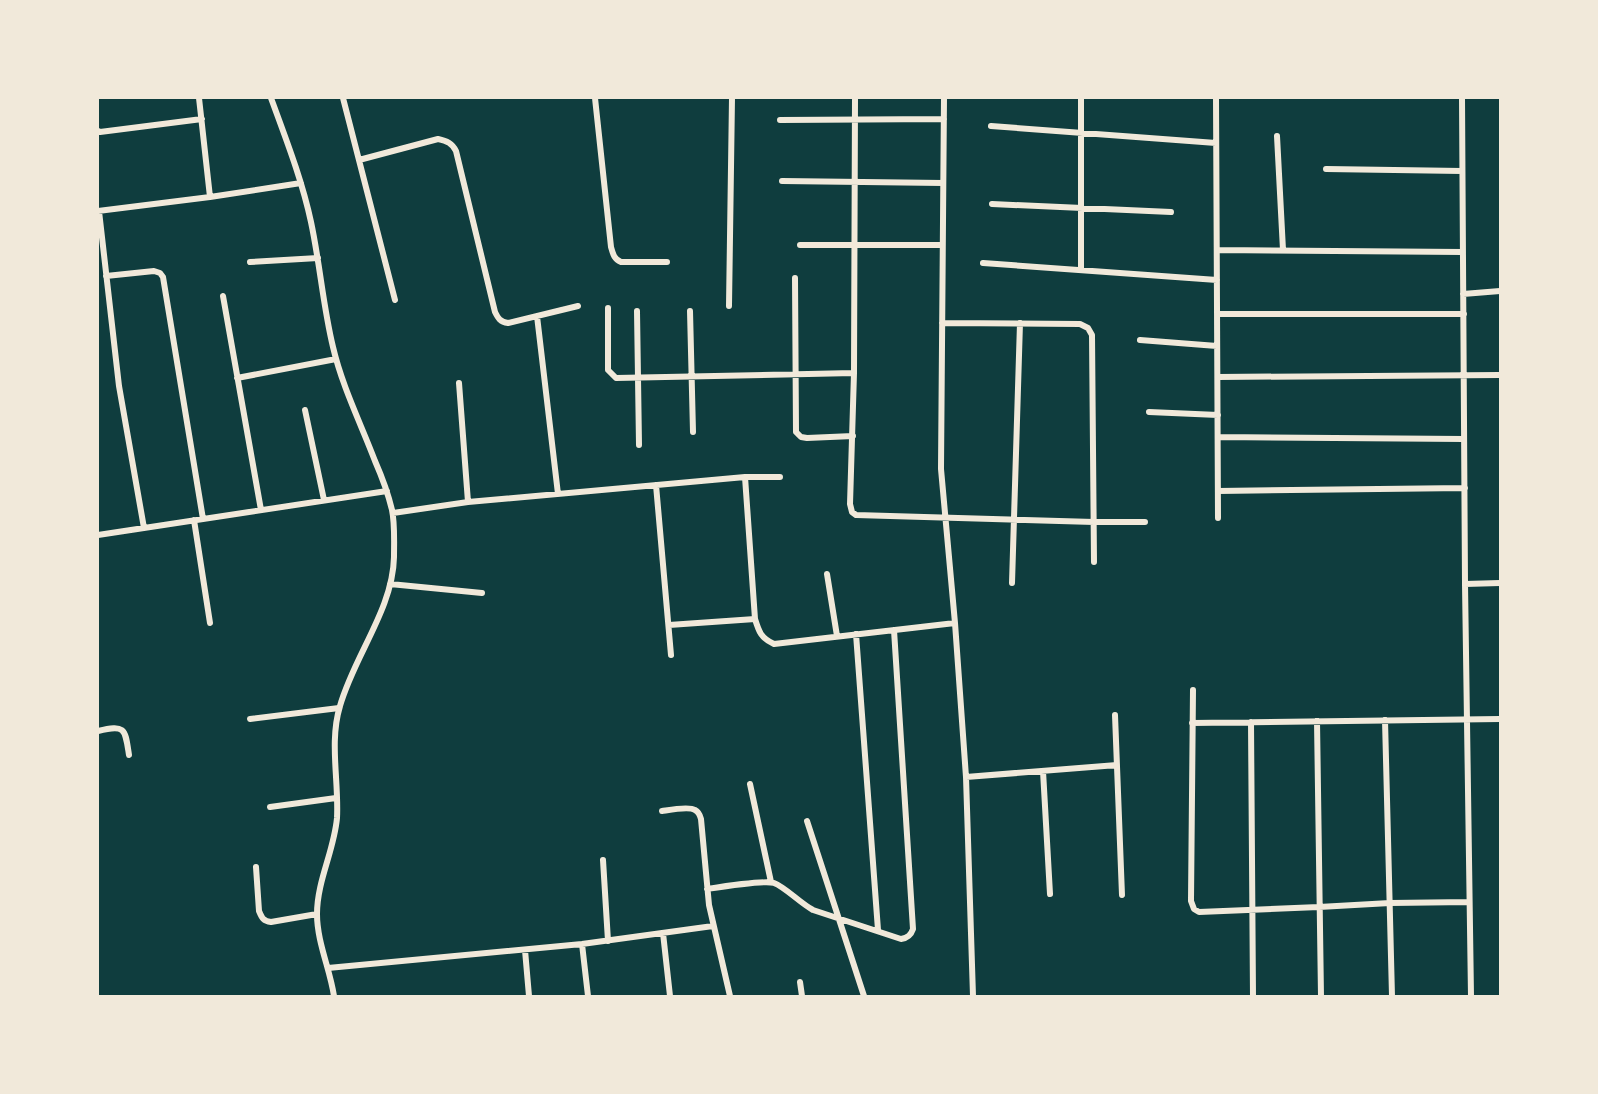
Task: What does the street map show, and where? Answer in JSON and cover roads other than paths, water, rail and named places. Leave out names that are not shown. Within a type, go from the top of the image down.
[{"type":"street","points":[[200,98],[210,197]]},
{"type":"street","points":[[271,98],[301,183],[311,222],[336,359],[387,490],[393,513],[394,558],[390,584],[385,601],[346,686],[336,728],[336,818],[317,914],[318,936],[334,996]]},
{"type":"street","points":[[343,98],[394,300]]},
{"type":"street","points":[[595,98],[613,255],[621,262],[667,262]]},
{"type":"street","points":[[729,306],[732,98]]},
{"type":"street","points":[[855,98],[854,373],[850,504],[852,512],[862,517],[1145,522]]},
{"type":"street","points":[[944,98],[941,469],[966,777],[973,996]]},
{"type":"street","points":[[1081,98],[1081,270]]},
{"type":"street","points":[[1216,98],[1218,518]]},
{"type":"street","points":[[1462,98],[1465,584],[1471,996]]},
{"type":"street","points":[[98,131],[202,119]]},
{"type":"street","points":[[780,120],[944,119]]},
{"type":"street","points":[[991,126],[1216,143]]},
{"type":"street","points":[[1277,136],[1283,250]]},
{"type":"street","points":[[359,160],[438,140],[447,141],[456,151],[498,318],[508,323],[578,306]]},
{"type":"street","points":[[1326,169],[1462,171]]},
{"type":"street","points":[[782,181],[943,183]]},
{"type":"street","points":[[144,528],[119,386],[98,211],[301,183]]},
{"type":"street","points":[[993,204],[1171,212]]},
{"type":"street","points":[[800,245],[942,245]]},
{"type":"street","points":[[1217,250],[1463,252]]},
{"type":"street","points":[[250,262],[318,258]]},
{"type":"street","points":[[983,263],[1217,280]]},
{"type":"street","points":[[106,276],[154,271],[163,277],[203,519]]},
{"type":"street","points":[[795,278],[796,432],[807,438],[853,436]]},
{"type":"street","points":[[1463,294],[1500,291]]},
{"type":"street","points":[[223,296],[261,510]]},
{"type":"street","points":[[608,308],[608,370],[616,378],[854,373]]},
{"type":"street","points":[[690,310],[693,432]]},
{"type":"street","points":[[637,311],[639,445]]},
{"type":"street","points":[[1217,314],[1464,314]]},
{"type":"street","points":[[537,316],[558,494]]},
{"type":"street","points":[[942,323],[1080,324],[1088,328],[1092,334],[1094,562]]},
{"type":"street","points":[[1012,583],[1020,323]]},
{"type":"street","points":[[1140,340],[1218,346]]},
{"type":"street","points":[[237,378],[336,359]]},
{"type":"street","points":[[1218,377],[1500,375]]},
{"type":"street","points":[[459,383],[468,502]]},
{"type":"street","points":[[305,410],[324,500]]},
{"type":"street","points":[[1149,412],[1218,415]]},
{"type":"street","points":[[1218,437],[1464,439]]},
{"type":"street","points":[[745,477],[755,620],[759,634],[766,640],[774,644],[955,623]]},
{"type":"street","points":[[393,513],[468,502],[745,477],[780,477]]},
{"type":"street","points":[[656,485],[671,655]]},
{"type":"street","points":[[1218,491],[1465,489]]},
{"type":"street","points":[[98,535],[387,490]]},
{"type":"street","points":[[194,520],[210,623]]},
{"type":"street","points":[[827,574],[837,636]]},
{"type":"street","points":[[1465,584],[1500,583]]},
{"type":"street","points":[[390,584],[482,593]]},
{"type":"street","points":[[669,625],[755,620]]},
{"type":"street","points":[[707,889],[771,882],[813,910],[901,939],[911,934],[913,929],[894,630]]},
{"type":"street","points":[[856,634],[878,930]]},
{"type":"street","points":[[1192,690],[1191,901],[1194,909],[1199,912],[1389,903],[1469,902]]},
{"type":"street","points":[[250,719],[339,708]]},
{"type":"street","points":[[1115,715],[1122,895]]},
{"type":"street","points":[[1192,723],[1500,719]]},
{"type":"street","points":[[1385,720],[1392,996]]},
{"type":"street","points":[[1317,721],[1321,996]]},
{"type":"street","points":[[1251,722],[1253,996]]},
{"type":"street","points":[[98,731],[113,727],[124,731],[129,755]]},
{"type":"street","points":[[966,777],[1117,765]]},
{"type":"street","points":[[1043,771],[1050,894]]},
{"type":"street","points":[[750,784],[771,882]]},
{"type":"street","points":[[270,807],[336,798]]},
{"type":"street","points":[[662,811],[690,809],[699,813],[713,926],[730,996]]},
{"type":"street","points":[[807,822],[864,996]]},
{"type":"street","points":[[603,860],[608,941]]},
{"type":"street","points":[[256,867],[261,918],[271,922],[317,914]]},
{"type":"street","points":[[328,968],[582,944],[713,926]]},
{"type":"street","points":[[663,933],[670,996]]},
{"type":"street","points":[[582,944],[588,996]]},
{"type":"street","points":[[525,950],[529,996]]},
{"type":"street","points":[[800,982],[802,996]]}]
